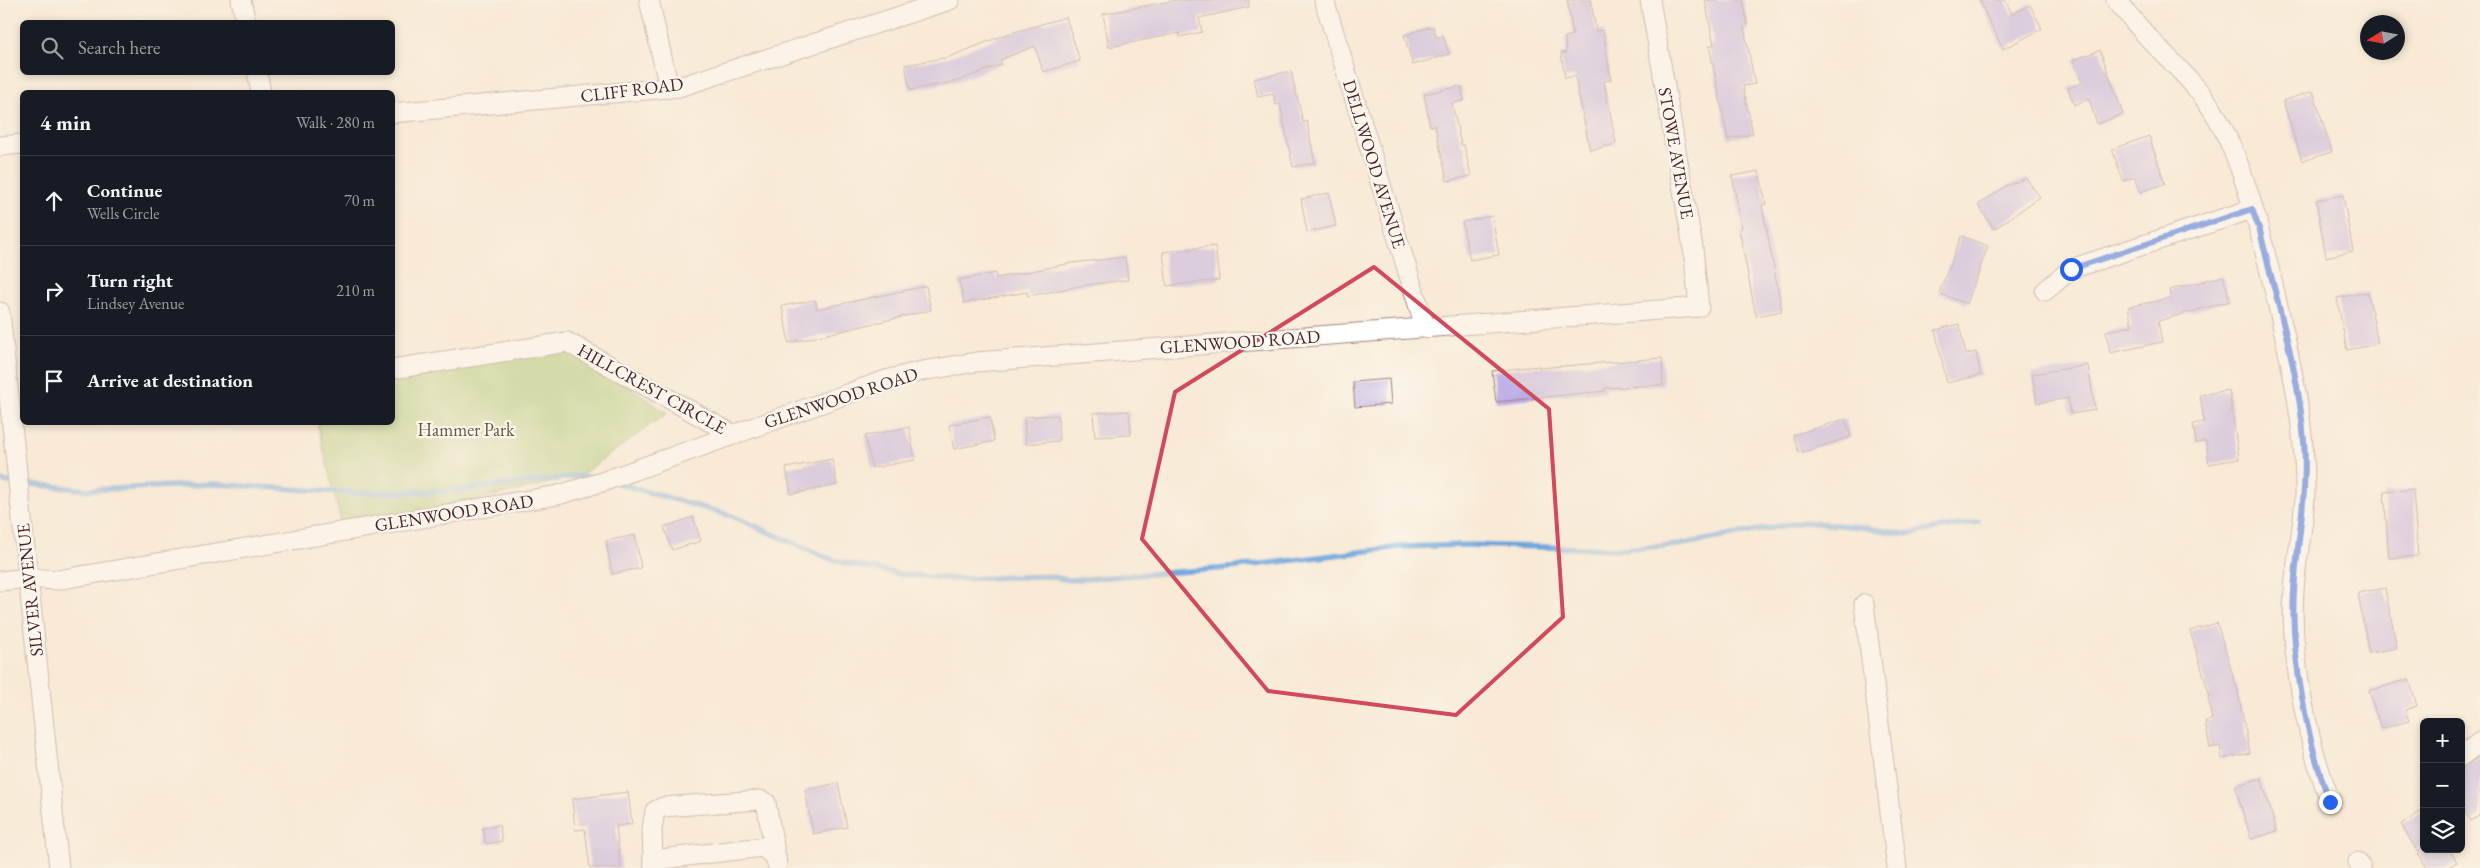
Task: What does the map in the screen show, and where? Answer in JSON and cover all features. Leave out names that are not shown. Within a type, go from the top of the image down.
[{"type":"street","points":[[241,0],[246,20]]},
{"type":"street","points":[[649,0],[669,88]]},
{"type":"street","name":"CLIFF ROAD","points":[[395,113],[678,87],[950,0]]},
{"type":"street","name":"DELLWOOD AVENUE","points":[[1324,0],[1425,328]]},
{"type":"street","name":"STOWE AVENUE","points":[[1650,0],[1693,248],[1699,307]]},
{"type":"street","points":[[2116,0],[2147,36],[2176,64],[2216,116],[2233,150],[2260,231],[2293,372],[2304,441],[2305,494],[2294,592],[2296,652],[2308,727],[2319,773],[2330,802]]},
{"type":"street","points":[[258,75],[261,90]]},
{"type":"street","points":[[0,146],[20,144]]},
{"type":"street","points":[[2045,291],[2071,269],[2252,209]]},
{"type":"street","name":"GLENWOOD ROAD","points":[[0,581],[29,578],[57,580],[558,496],[886,380],[922,371],[976,362],[1699,307]]},
{"type":"street","name":"SILVER AVENUE","points":[[0,312],[59,868]]},
{"type":"street","name":"HILLCREST CIRCLE","points":[[395,370],[567,342],[734,435]]},
{"type":"street","points":[[1864,604],[1897,868]]},
{"type":"street","points":[[2465,753],[2480,742]]},
{"type":"street","points":[[760,800],[766,803],[777,863],[763,847],[654,864],[652,829],[655,811],[663,808],[760,800]]},
{"type":"highlighted area","points":[[1374,267],[1549,409],[1563,617],[1456,715],[1268,691],[1142,539],[1175,392]]},
{"type":"green space","name":"Hammer Park","points":[[567,342],[667,413],[580,476],[343,531],[317,425],[395,425],[395,369]]},
{"type":"building","points":[[1177,0],[1249,0],[1249,7],[1199,18],[1202,32],[1180,37],[1179,33],[1109,47],[1103,14]]},
{"type":"building","points":[[1567,0],[1591,0],[1596,31],[1603,30],[1611,80],[1604,81],[1616,144],[1590,150],[1575,76],[1565,78],[1561,53],[1566,53],[1565,37],[1573,35]]},
{"type":"building","points":[[1705,0],[1743,0],[1748,27],[1744,27],[1755,84],[1743,86],[1753,134],[1728,139],[1709,46],[1714,45]]},
{"type":"building","points":[[1979,0],[2005,0],[2012,14],[2030,5],[2042,29],[2003,49]]},
{"type":"building","points":[[1066,17],[1080,61],[1043,72],[1035,46],[1000,60],[1002,64],[958,81],[910,90],[905,65],[949,57],[1004,35]]},
{"type":"building","points":[[1433,26],[1437,38],[1443,35],[1449,54],[1413,65],[1404,35]]},
{"type":"building","points":[[2100,50],[2123,114],[2097,124],[2089,99],[2074,105],[2068,88],[2082,83],[2073,60]]},
{"type":"building","points":[[1291,71],[1303,122],[1307,121],[1315,163],[1293,167],[1280,104],[1276,105],[1273,94],[1258,97],[1254,79]]},
{"type":"building","points":[[1461,86],[1464,101],[1452,103],[1461,145],[1464,145],[1471,176],[1447,181],[1435,125],[1430,126],[1424,94]]},
{"type":"building","points":[[2313,91],[2332,152],[2302,161],[2283,101]]},
{"type":"building","points":[[2149,136],[2165,184],[2140,192],[2135,177],[2123,181],[2112,149]]},
{"type":"building","points":[[1759,171],[1766,204],[1762,205],[1782,311],[1756,316],[1739,229],[1742,228],[1732,176]]},
{"type":"building","points":[[2026,178],[2040,197],[1994,229],[1978,205],[2006,186]]},
{"type":"building","points":[[1329,193],[1336,226],[1307,232],[1301,199]]},
{"type":"building","points":[[2343,195],[2353,251],[2326,257],[2316,200]]},
{"type":"building","points":[[1492,216],[1499,255],[1470,260],[1462,222]]},
{"type":"building","points":[[1961,236],[1988,246],[1967,304],[1939,293]]},
{"type":"building","points":[[1215,246],[1219,280],[1167,286],[1163,252]]},
{"type":"building","points":[[1125,257],[1128,280],[1085,285],[1028,296],[1027,292],[964,303],[959,280],[995,273],[996,278],[1072,263]]},
{"type":"building","points":[[2223,276],[2230,301],[2158,321],[2162,342],[2110,353],[2106,331],[2132,326],[2128,307],[2171,298],[2169,290]]},
{"type":"building","points":[[926,286],[931,310],[789,343],[782,306],[815,300],[817,309]]},
{"type":"building","points":[[2368,292],[2378,344],[2347,350],[2337,298]]},
{"type":"building","points":[[1959,324],[1966,354],[1976,352],[1981,375],[1947,383],[1935,330]]},
{"type":"building","points":[[1662,358],[1663,385],[1605,388],[1605,391],[1496,402],[1492,371]]},
{"type":"building","points":[[2088,365],[2095,410],[2071,414],[2068,398],[2037,403],[2032,374]]},
{"type":"building","points":[[1389,379],[1391,404],[1355,407],[1353,382]]},
{"type":"building","points":[[2229,390],[2239,459],[2209,464],[2206,441],[2196,443],[2193,424],[2204,422],[2200,395]]},
{"type":"building","points":[[1129,411],[1131,435],[1095,437],[1093,413]]},
{"type":"building","points":[[1058,415],[1059,441],[1026,444],[1024,417]]},
{"type":"building","points":[[990,417],[994,441],[954,449],[949,425]]},
{"type":"building","points":[[1845,419],[1851,437],[1799,453],[1793,435]]},
{"type":"building","points":[[909,427],[915,460],[872,468],[865,436]]},
{"type":"building","points":[[832,459],[837,485],[791,494],[786,468]]},
{"type":"building","points":[[2413,489],[2418,556],[2389,558],[2384,492]]},
{"type":"building","points":[[693,517],[701,541],[672,550],[664,527]]},
{"type":"building","points":[[635,535],[641,568],[612,574],[606,541]]},
{"type":"building","points":[[2385,588],[2397,648],[2369,653],[2358,593]]},
{"type":"building","points":[[2217,623],[2238,692],[2250,753],[2222,759],[2220,746],[2210,748],[2205,721],[2212,720],[2208,697],[2210,696],[2190,631]]},
{"type":"building","points":[[2409,679],[2417,706],[2405,710],[2409,721],[2381,729],[2369,691]]},
{"type":"building","points":[[2480,756],[2480,815],[2471,821],[2465,813],[2465,766]]},
{"type":"building","points":[[2261,778],[2277,831],[2251,839],[2235,786]]},
{"type":"building","points":[[838,783],[847,827],[813,834],[805,790]]},
{"type":"building","points":[[628,792],[632,824],[616,826],[621,868],[590,868],[585,829],[575,830],[572,799]]},
{"type":"building","points":[[2420,812],[2420,853],[2451,853],[2457,862],[2447,868],[2427,868],[2401,824]]},
{"type":"building","points":[[499,825],[502,841],[486,844],[483,828]]},
{"type":"waterway","points":[[0,481],[89,490],[213,484],[357,493],[450,491],[580,476],[591,478]]},
{"type":"waterway","points":[[617,483],[732,516],[828,558],[899,574],[956,579],[1046,576],[1070,580],[1229,568],[1400,547],[1465,545],[1622,549],[1678,545],[1803,522],[1861,527],[1905,534],[1978,522]]},
{"type":"route","points":[[2071,269],[2252,209],[2260,231],[2293,372],[2304,441],[2305,494],[2294,592],[2296,652],[2306,718],[2319,773],[2330,802]]}]
